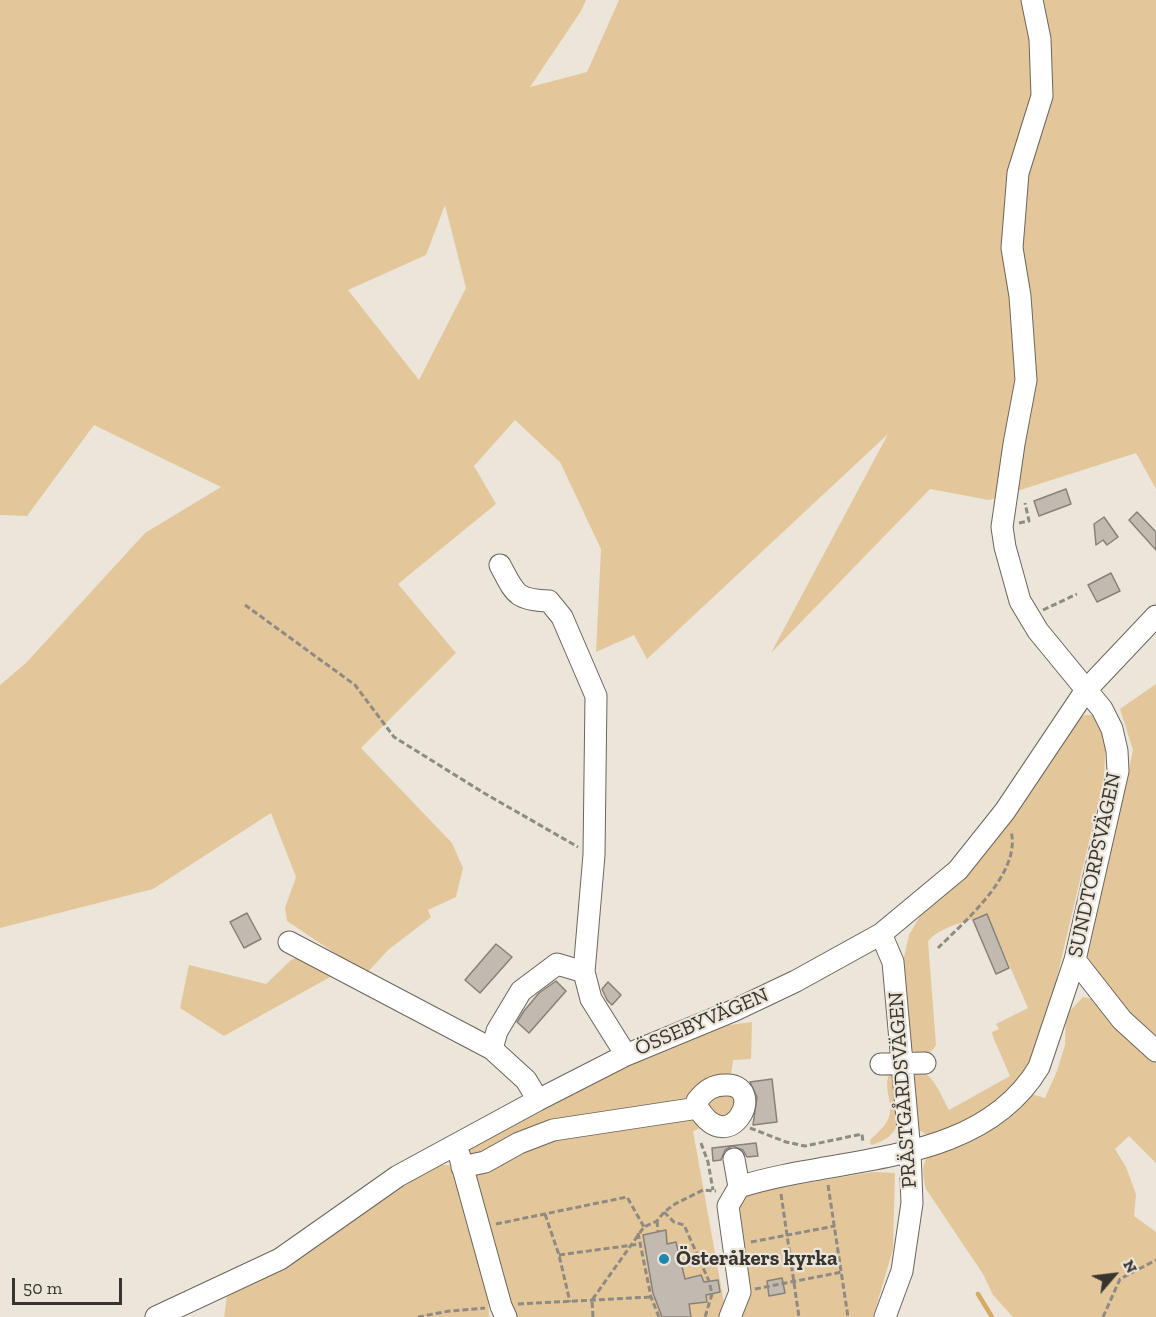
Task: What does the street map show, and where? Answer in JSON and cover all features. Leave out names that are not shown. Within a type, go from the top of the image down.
[{"type":"street","name":"SUNDTORPSVÄGEN","points":[[737,1190],[779,1175],[910,1152],[959,1136],[981,1123],[1002,1108],[1032,1080],[1046,1052],[1075,960],[1118,771],[1117,751],[1112,729],[1102,709],[1038,631],[1020,600],[1005,547],[1002,527],[1026,380],[1020,296],[1012,248],[1018,173],[1042,96],[1040,39],[1032,0]]},
{"type":"street","points":[[500,565],[515,592],[529,601],[549,602],[562,617],[596,696],[594,855],[584,972],[591,999],[626,1055]]},
{"type":"street","name":"ÖSSEBYVÄGEN","points":[[156,1317],[279,1259],[388,1183],[538,1100],[626,1055],[735,1010],[796,981],[881,934],[958,870],[1005,812],[1086,690],[1156,616]]},
{"type":"street","name":"PRÄSTGÅRDSVÄGEN","points":[[881,934],[893,962],[910,1152],[912,1203],[902,1271],[885,1317]]},
{"type":"street","points":[[289,942],[492,1049],[526,1080],[538,1100]]},
{"type":"street","points":[[1075,960],[1122,1020],[1156,1051]]},
{"type":"street","points":[[492,1049],[497,1031],[521,991],[557,964],[584,972]]},
{"type":"street","points":[[881,1064],[926,1063]]},
{"type":"street","points":[[730,1317],[740,1292],[728,1206],[737,1190],[732,1138],[746,1100],[742,1090],[734,1085],[718,1084],[704,1092],[697,1101],[698,1108],[705,1120],[718,1126],[732,1138]]},
{"type":"street","points":[[462,1167],[485,1162],[519,1143],[553,1130],[698,1108]]},
{"type":"street","points":[[457,1145],[504,1312]]},
{"type":"path","points":[[1030,617],[1077,594]]},
{"type":"path","points":[[245,605],[355,685],[394,737],[484,793],[594,855]]},
{"type":"path","points":[[938,948],[988,898],[1002,876],[1010,854]]},
{"type":"path","points":[[732,1138],[786,1142],[805,1146],[862,1134]]},
{"type":"path","points":[[701,1143],[708,1162],[713,1191]]},
{"type":"path","points":[[825,1167],[848,1317]]},
{"type":"path","points":[[779,1175],[799,1317]]},
{"type":"path","points":[[593,1317],[592,1300],[644,1227],[657,1221],[675,1204],[703,1190],[737,1190]]},
{"type":"path","points":[[489,1225],[627,1197],[644,1227]]},
{"type":"path","points":[[664,1212],[674,1222],[684,1226],[709,1281],[712,1294],[705,1317]]},
{"type":"path","points":[[546,1214],[570,1302]]},
{"type":"path","points":[[657,1221],[658,1231]]},
{"type":"path","points":[[734,1245],[835,1226]]},
{"type":"path","points":[[638,1233],[651,1297],[659,1317]]},
{"type":"path","points":[[559,1255],[640,1244]]},
{"type":"path","points":[[1103,1317],[1120,1279],[1156,1260]]},
{"type":"path","points":[[740,1292],[842,1272]]},
{"type":"path","points":[[418,1317],[449,1311],[504,1312],[570,1302],[651,1297]]},
{"type":"shaded area","points":[[0,0],[586,0],[530,87],[587,72],[619,0],[1156,0],[1156,489],[1136,453],[989,500],[930,489],[771,653],[888,434],[647,659],[634,635],[596,652],[601,549],[560,462],[515,420],[474,466],[496,504],[398,584],[456,653],[361,748],[452,843],[463,868],[456,897],[428,910],[431,917],[388,950],[366,974],[287,921],[285,908],[296,877],[271,813],[153,889],[0,928],[0,685],[26,663],[145,533],[221,487],[94,425],[27,516],[0,515]],"holes":[[[445,205],[466,288],[419,380],[348,290],[426,255]]]},
{"type":"shaded area","points":[[1156,684],[1156,1043],[1118,1001],[1082,949],[1133,750],[1120,709]]},
{"type":"shaded area","points":[[1084,715],[1098,715],[1106,735],[1104,778],[1045,1028],[1030,1073],[993,1107],[962,1126],[927,1135],[917,1129],[914,1077],[919,1070],[933,1081],[949,1110],[1010,1076],[992,1032],[999,1029],[996,1024],[1028,1008],[987,914],[948,928],[928,941],[936,1045],[930,1052],[923,1054],[916,1052],[909,1047],[903,962],[909,935],[923,911],[1065,735]]},
{"type":"shaded area","points":[[303,955],[332,976],[224,1036],[180,1008],[189,965],[266,984],[291,960]]},
{"type":"shaded area","points":[[1083,997],[1099,1000],[1156,1058],[1156,1163],[1129,1136],[1115,1149],[1126,1167],[1136,1194],[1134,1216],[1156,1232],[1156,1317],[1013,1317],[993,1295],[983,1274],[926,1189],[923,1176],[927,1157],[1017,1109],[1031,1094],[1045,1098],[1065,1045],[1066,1015]]},
{"type":"shaded area","points":[[752,1022],[751,1059],[733,1060],[731,1075],[695,1086],[691,1116],[701,1128],[693,1131],[726,1314],[724,1317],[509,1317],[465,1158],[469,1143],[598,1078],[716,1027]]},
{"type":"shaded area","points":[[890,1073],[894,1073],[898,1096],[897,1126],[884,1140],[871,1145],[870,1140],[884,1126],[889,1117],[887,1084]]},
{"type":"shaded area","points":[[720,1090],[738,1096],[738,1113],[716,1118],[709,1105],[712,1096]]},
{"type":"shaded area","points":[[434,1165],[452,1167],[488,1295],[489,1317],[224,1317],[227,1296]]},
{"type":"shaded area","points":[[872,1172],[895,1173],[893,1249],[873,1317],[742,1317],[749,1298],[740,1207],[748,1193]]},
{"type":"building","points":[[1066,489],[1071,504],[1039,516],[1034,501]]},
{"type":"building","points":[[1137,512],[1156,532],[1156,550],[1129,520]]},
{"type":"building","points":[[1104,517],[1118,537],[1107,545],[1103,540],[1096,545],[1094,524]]},
{"type":"building","points":[[1111,573],[1120,591],[1097,602],[1088,585]]},
{"type":"building","points":[[247,913],[261,939],[244,948],[230,922]]},
{"type":"building","points":[[987,914],[1009,968],[996,974],[973,920]]},
{"type":"building","points":[[496,944],[512,957],[480,993],[465,980]]},
{"type":"building","points":[[556,981],[566,991],[529,1033],[517,1022],[539,993]]},
{"type":"building","points":[[608,982],[621,995],[612,1005],[602,989]]},
{"type":"building","points":[[772,1079],[777,1122],[753,1125],[757,1097],[750,1082]]},
{"type":"building","points":[[756,1143],[758,1156],[747,1157],[743,1150],[732,1146],[725,1150],[721,1160],[713,1161],[712,1148]]},
{"type":"building","name":"Österåkers kyrka","points":[[666,1230],[667,1244],[676,1242],[685,1279],[701,1275],[704,1282],[718,1280],[720,1292],[706,1295],[707,1302],[689,1304],[691,1317],[662,1317],[653,1293],[643,1235]]},
{"type":"building","points":[[782,1278],[785,1293],[769,1296],[767,1281]]},
{"type":"waterway","points":[[978,1294],[992,1317]]},
{"type":"place","name":"Österåkers kyrka","points":[[664,1259]]}]
